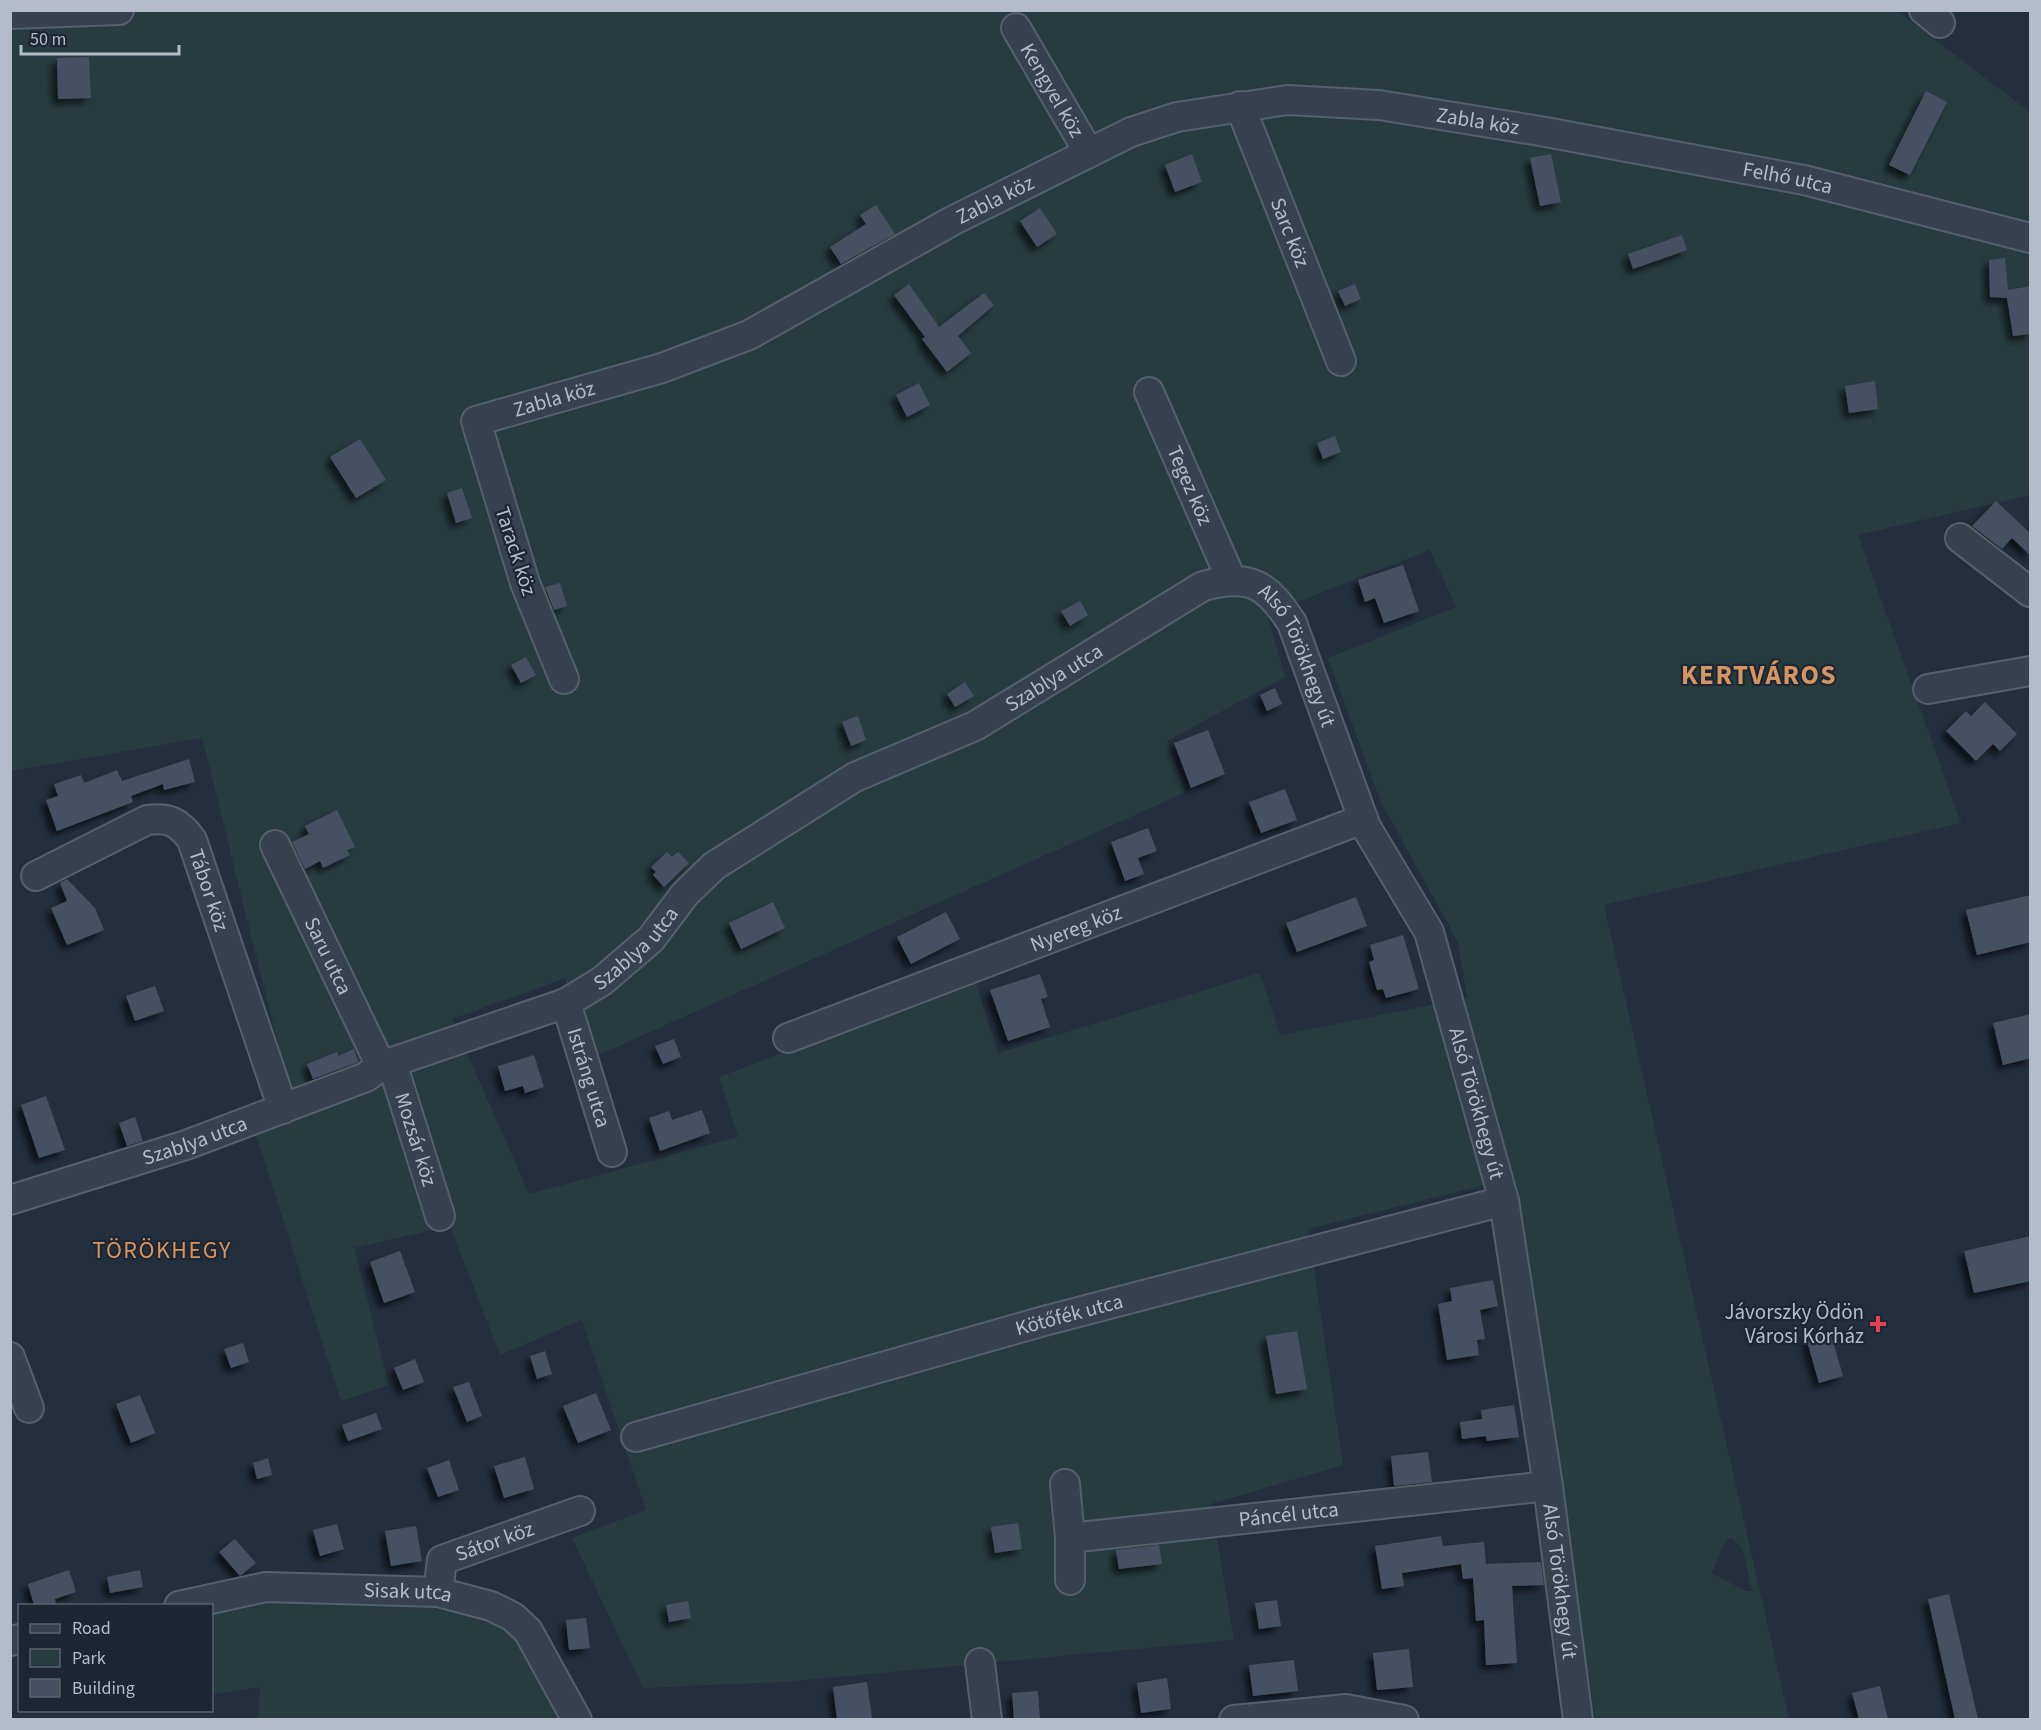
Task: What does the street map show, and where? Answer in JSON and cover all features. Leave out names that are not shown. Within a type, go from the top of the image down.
[{"type":"street","points":[[10,14],[119,10]]},
{"type":"street","name":"Kengyel köz","points":[[1016,28],[1089,153]]},
{"type":"street","name":"Zabla köz","points":[[477,421],[662,368],[749,335],[952,221],[1131,132],[1177,117],[1287,100],[1379,105],[1540,131]]},
{"type":"street","name":"Sarc köz","points":[[1239,106],[1341,361]]},
{"type":"street","name":"Felhő utca","points":[[1540,131],[1804,180],[2031,238]]},
{"type":"street","name":"Tegez köz","points":[[1149,392],[1231,579]]},
{"type":"street","name":"Tarack köz","points":[[477,421],[525,583],[564,679]]},
{"type":"street","points":[[1960,538],[2031,592]]},
{"type":"street","name":"Alsó Törökhegy út","points":[[1203,586],[1231,579],[1257,585],[1277,599],[1292,623],[1363,819],[1429,932],[1504,1201],[1548,1486],[1578,1719]]},
{"type":"street","name":"Szablya utca","points":[[10,1200],[186,1145],[366,1077],[387,1065],[566,1003],[602,981],[651,939],[685,894],[714,867],[855,777],[975,726],[1099,652],[1203,586]]},
{"type":"street","points":[[1928,689],[2031,670]]},
{"type":"street","name":"Tábor köz","points":[[36,876],[147,820],[164,818],[182,825],[192,840],[283,1109]]},
{"type":"street","name":"Nyereg köz","points":[[788,1038],[1363,819]]},
{"type":"street","name":"Saru utca","points":[[275,845],[387,1065]]},
{"type":"street","name":"Istráng utca","points":[[566,1003],[612,1152]]},
{"type":"street","name":"Mozsár köz","points":[[387,1065],[440,1216]]},
{"type":"street","name":"Kötőfék utca","points":[[636,1437],[1044,1321],[1504,1201]]},
{"type":"street","points":[[10,1357],[29,1408]]},
{"type":"street","points":[[1065,1484],[1070,1538],[1070,1580]]},
{"type":"street","name":"Páncél utca","points":[[1070,1538],[1548,1486]]},
{"type":"street","name":"Sátor köz","points":[[438,1592],[442,1560],[580,1511]]},
{"type":"street","name":"Sisak utca","points":[[184,1604],[266,1587],[438,1592],[491,1606],[513,1617],[528,1631],[577,1719]]},
{"type":"street","points":[[980,1663],[987,1719]]},
{"type":"street","points":[[1234,1719],[1346,1709],[1404,1719]]},
{"type":"green space","points":[[11,11],[1897,11],[2030,112],[2030,495],[1858,535],[1961,823],[1604,905],[1789,1719],[1595,1719],[1517,1229],[1506,1180],[1308,1229],[1343,1465],[1211,1504],[1234,1640],[784,1682],[643,1688],[572,1538],[646,1510],[582,1320],[500,1355],[450,1226],[354,1248],[389,1385],[341,1401],[256,1135],[296,1116],[202,738],[11,771]],"holes":[[[1430,550],[1456,607],[1328,658],[1380,800],[1458,942],[1467,998],[1280,1035],[1260,973],[998,1053],[975,980],[719,1077],[738,1137],[529,1194],[452,1019],[565,978],[592,1058],[1186,792],[1167,741],[1285,677],[1267,614]],[[1731,1537],[1742,1548],[1752,1591],[1746,1591],[1711,1573],[1725,1543]]]},
{"type":"green space","points":[[265,1598],[433,1604],[486,1613],[518,1631],[546,1664],[559,1719],[258,1719],[260,1687],[213,1694],[213,1614]]},
{"type":"building","points":[[89,57],[91,98],[58,99],[57,58]]},
{"type":"building","points":[[1926,91],[1947,102],[1910,175],[1889,165]]},
{"type":"building","points":[[1192,154],[1202,182],[1175,192],[1165,165]]},
{"type":"building","points":[[1551,154],[1561,202],[1540,206],[1530,158]]},
{"type":"building","points":[[876,205],[895,234],[841,264],[830,247],[866,224],[860,215]]},
{"type":"building","points":[[1040,208],[1057,234],[1037,247],[1020,221]]},
{"type":"building","points":[[1682,235],[1687,250],[1633,269],[1628,254]]},
{"type":"building","points":[[2005,258],[2008,290],[2031,286],[2031,334],[2013,336],[2007,298],[1990,297],[1989,260]]},
{"type":"building","points":[[909,284],[939,327],[984,293],[994,305],[958,336],[971,353],[947,372],[922,339],[925,337],[894,295]]},
{"type":"building","points":[[1355,284],[1361,299],[1345,306],[1338,291]]},
{"type":"building","points":[[1875,381],[1878,409],[1849,413],[1845,386]]},
{"type":"building","points":[[919,383],[930,405],[907,417],[896,395]]},
{"type":"building","points":[[1335,436],[1341,452],[1323,459],[1317,443]]},
{"type":"building","points":[[360,439],[386,480],[356,498],[330,457]]},
{"type":"building","points":[[462,488],[472,518],[456,523],[447,493]]},
{"type":"building","points":[[1996,501],[2031,534],[2031,556],[2012,538],[2002,549],[1972,526]]},
{"type":"building","points":[[1403,565],[1419,611],[1384,623],[1375,598],[1365,602],[1358,580]]},
{"type":"building","points":[[560,583],[567,606],[554,610],[545,587]]},
{"type":"building","points":[[1080,601],[1088,615],[1070,626],[1061,611]]},
{"type":"building","points":[[526,657],[536,675],[521,683],[511,665]]},
{"type":"building","points":[[965,682],[974,696],[955,707],[947,694]]},
{"type":"building","points":[[1275,688],[1282,704],[1267,711],[1260,695]]},
{"type":"building","points":[[1985,702],[2017,734],[2000,751],[1993,744],[1976,761],[1946,731],[1966,711],[1971,716]]},
{"type":"building","points":[[858,716],[866,740],[851,746],[842,722]]},
{"type":"building","points":[[1208,730],[1225,774],[1191,788],[1174,743]]},
{"type":"building","points":[[189,759],[195,782],[164,790],[163,784],[131,796],[133,802],[57,831],[46,800],[58,796],[54,784],[81,775],[84,783],[117,770],[122,781]]},
{"type":"building","points":[[1285,789],[1297,820],[1261,833],[1249,802]]},
{"type":"building","points":[[337,810],[355,847],[347,850],[350,855],[323,868],[320,861],[305,869],[292,842],[309,834],[305,826]]},
{"type":"building","points":[[1148,828],[1157,851],[1138,858],[1144,874],[1125,881],[1111,842]]},
{"type":"building","points":[[667,852],[672,857],[678,852],[689,863],[664,887],[653,875],[656,872],[651,867]]},
{"type":"building","points":[[67,879],[95,908],[104,930],[67,945],[51,908],[67,901],[60,883]]},
{"type":"building","points":[[2031,895],[2031,942],[1977,955],[1966,910]]},
{"type":"building","points":[[1356,897],[1367,926],[1297,952],[1286,923]]},
{"type":"building","points":[[773,902],[785,928],[741,949],[729,923]]},
{"type":"building","points":[[946,912],[960,939],[911,964],[897,937]]},
{"type":"building","points":[[1403,935],[1419,989],[1386,998],[1383,989],[1377,990],[1369,962],[1374,960],[1370,945]]},
{"type":"building","points":[[1040,974],[1048,997],[1041,999],[1050,1027],[1008,1041],[990,990]]},
{"type":"building","points":[[155,986],[164,1011],[135,1021],[126,996]]},
{"type":"building","points":[[2031,1014],[2031,1058],[2003,1065],[1993,1023]]},
{"type":"building","points":[[674,1039],[681,1057],[663,1064],[655,1046]]},
{"type":"building","points":[[354,1049],[358,1062],[313,1079],[307,1064],[337,1052],[338,1056]]},
{"type":"building","points":[[534,1055],[544,1087],[525,1093],[523,1086],[505,1091],[498,1066]]},
{"type":"building","points":[[46,1096],[65,1150],[39,1158],[21,1105]]},
{"type":"building","points":[[702,1110],[710,1133],[660,1151],[649,1118],[669,1111],[672,1120]]},
{"type":"building","points":[[135,1117],[143,1141],[127,1146],[119,1123]]},
{"type":"building","points":[[2031,1236],[2031,1281],[1974,1293],[1964,1251]]},
{"type":"building","points":[[400,1251],[415,1292],[384,1303],[370,1262]]},
{"type":"building","points":[[1493,1280],[1498,1306],[1480,1310],[1485,1339],[1477,1340],[1479,1355],[1447,1360],[1438,1304],[1452,1301],[1450,1288]]},
{"type":"building","points":[[1297,1331],[1307,1389],[1276,1394],[1266,1336]]},
{"type":"building","points":[[1830,1331],[1843,1376],[1819,1383],[1806,1338]]},
{"type":"building","points":[[243,1343],[249,1362],[231,1368],[224,1349]]},
{"type":"building","points":[[545,1351],[552,1374],[537,1379],[530,1356]]},
{"type":"building","points":[[415,1359],[424,1382],[403,1390],[394,1368]]},
{"type":"building","points":[[469,1382],[482,1416],[467,1422],[453,1387]]},
{"type":"building","points":[[596,1393],[611,1430],[578,1443],[563,1406]]},
{"type":"building","points":[[140,1395],[155,1433],[131,1443],[116,1404]]},
{"type":"building","points":[[1514,1405],[1519,1437],[1487,1441],[1486,1436],[1462,1439],[1460,1422],[1482,1419],[1481,1410]]},
{"type":"building","points":[[376,1413],[382,1429],[348,1441],[342,1425]]},
{"type":"building","points":[[1428,1452],[1432,1482],[1394,1486],[1391,1456]]},
{"type":"building","points":[[525,1457],[534,1489],[504,1498],[494,1466]]},
{"type":"building","points":[[268,1458],[272,1475],[257,1479],[253,1463]]},
{"type":"building","points":[[449,1460],[459,1490],[438,1497],[427,1468]]},
{"type":"building","points":[[1018,1523],[1022,1549],[995,1553],[991,1527]]},
{"type":"building","points":[[337,1524],[344,1549],[320,1556],[313,1530]]},
{"type":"building","points":[[416,1526],[422,1561],[391,1566],[385,1531]]},
{"type":"building","points":[[1441,1536],[1443,1546],[1484,1542],[1486,1564],[1541,1562],[1544,1585],[1512,1586],[1517,1663],[1486,1665],[1484,1620],[1476,1621],[1473,1578],[1463,1579],[1461,1564],[1402,1573],[1404,1586],[1382,1589],[1375,1546]]},
{"type":"building","points":[[235,1539],[256,1563],[240,1576],[219,1552]]},
{"type":"building","points":[[1159,1545],[1162,1564],[1119,1569],[1116,1550]]},
{"type":"building","points":[[69,1570],[76,1592],[55,1599],[56,1604],[34,1604],[28,1584]]},
{"type":"building","points":[[140,1570],[143,1587],[110,1593],[107,1577]]},
{"type":"building","points":[[1949,1594],[1978,1719],[1955,1719],[1928,1599]]},
{"type":"building","points":[[1277,1600],[1281,1626],[1259,1629],[1255,1603]]},
{"type":"building","points":[[688,1601],[691,1618],[669,1622],[666,1605]]},
{"type":"building","points":[[586,1618],[590,1648],[569,1650],[566,1620]]},
{"type":"building","points":[[1409,1649],[1413,1687],[1377,1690],[1373,1653]]},
{"type":"building","points":[[1294,1660],[1298,1691],[1253,1696],[1249,1665]]},
{"type":"building","points":[[1167,1678],[1171,1709],[1141,1713],[1137,1683]]},
{"type":"building","points":[[867,1682],[872,1718],[837,1719],[833,1687]]},
{"type":"building","points":[[1880,1686],[1888,1719],[1859,1719],[1852,1693]]},
{"type":"building","points":[[1038,1691],[1040,1719],[1014,1719],[1012,1693]]},
{"type":"place","name":"Jávorszky Ödön Városi Kórház","points":[[1878,1324]]},
{"type":"district","name":"KERTVÁROS","points":[[1759,675]]},
{"type":"district","name":"TÖRÖKHEGY","points":[[162,1250]]}]
